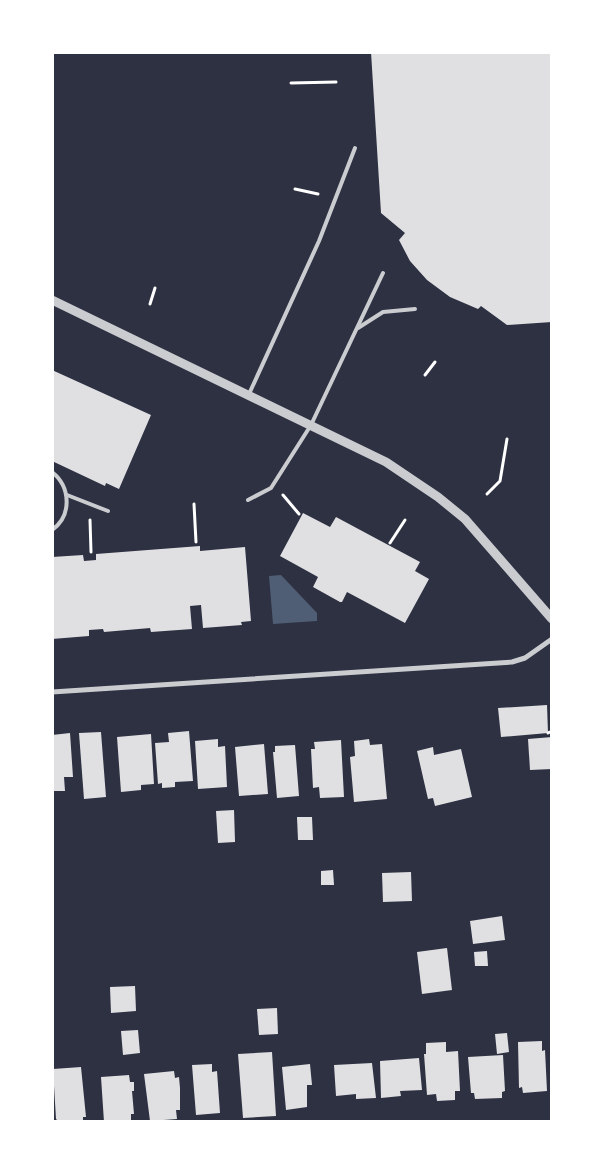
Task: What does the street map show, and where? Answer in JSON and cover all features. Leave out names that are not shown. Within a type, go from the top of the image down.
[{"type":"street","points":[[52,300],[386,462],[438,497],[476,530],[552,619]]},
{"type":"street","points":[[52,692],[512,662],[525,658],[552,639]]},
{"type":"lane","points":[[249,394],[319,241],[355,148]]},
{"type":"lane","points":[[248,500],[271,488],[311,425],[383,273]]},
{"type":"lane","points":[[356,329],[382,312],[415,309]]},
{"type":"lane","points":[[52,472],[62,483],[67,495],[67,508],[63,519],[52,530]]},
{"type":"lane","points":[[67,495],[108,511]]},
{"type":"path","points":[[292,83],[336,82]]},
{"type":"path","points":[[295,189],[318,194]]},
{"type":"path","points":[[150,304],[155,288]]},
{"type":"path","points":[[425,375],[435,362]]},
{"type":"path","points":[[487,494],[500,481],[508,439]]},
{"type":"path","points":[[271,488],[286,497],[299,514]]},
{"type":"path","points":[[194,504],[196,542]]},
{"type":"path","points":[[390,543],[405,520]]},
{"type":"path","points":[[90,522],[91,552]]},
{"type":"water","points":[[281,575],[317,613],[317,621],[273,624],[269,576]]},
{"type":"building","points":[[371,52],[552,52],[552,322],[507,325],[481,306],[478,309],[450,297],[427,280],[410,261],[399,240],[405,233],[381,213]]},
{"type":"building","points":[[52,370],[151,415],[119,489],[106,483],[105,486],[52,461]]},
{"type":"building","points":[[303,513],[330,527],[336,517],[420,562],[415,571],[429,579],[405,623],[347,592],[342,602],[340,602],[313,587],[318,577],[280,556]]},
{"type":"building","points":[[200,546],[200,551],[245,547],[251,621],[241,622],[242,625],[203,628],[201,605],[190,606],[192,629],[151,632],[150,628],[104,632],[103,629],[89,630],[89,636],[52,639],[52,557],[83,555],[84,561],[96,560],[96,554]]},
{"type":"building","points":[[547,705],[548,733],[501,737],[498,708]]},
{"type":"building","points":[[189,731],[193,781],[175,782],[175,787],[162,788],[162,783],[158,784],[155,743],[169,742],[168,733]]},
{"type":"building","points":[[101,732],[106,797],[84,799],[79,733]]},
{"type":"building","points":[[70,733],[73,777],[64,777],[65,791],[52,791],[52,735]]},
{"type":"building","points":[[151,734],[154,784],[141,785],[141,790],[121,792],[117,737]]},
{"type":"building","points":[[552,737],[552,769],[530,770],[528,739]]},
{"type":"building","points":[[218,739],[218,747],[225,746],[227,787],[198,789],[195,741]]},
{"type":"building","points":[[369,739],[370,745],[382,744],[387,799],[354,802],[350,757],[355,756],[354,741]]},
{"type":"building","points":[[341,740],[344,797],[320,798],[319,787],[313,788],[311,749],[315,749],[314,742]]},
{"type":"building","points":[[264,744],[268,794],[239,796],[235,747]]},
{"type":"building","points":[[295,745],[299,796],[277,798],[273,752],[275,752],[275,746]]},
{"type":"building","points":[[433,747],[434,755],[461,749],[472,797],[435,806],[433,798],[428,799],[417,751]]},
{"type":"building","points":[[234,810],[235,842],[218,843],[216,811]]},
{"type":"building","points":[[297,817],[312,817],[313,840],[298,840]]},
{"type":"building","points":[[333,870],[334,885],[321,885],[321,871]]},
{"type":"building","points":[[411,872],[412,901],[383,902],[382,873]]},
{"type":"building","points":[[502,916],[505,940],[473,944],[470,921]]},
{"type":"building","points":[[447,948],[452,990],[422,994],[417,952]]},
{"type":"building","points":[[487,951],[488,966],[475,966],[474,952]]},
{"type":"building","points":[[135,986],[136,1011],[111,1013],[110,987]]},
{"type":"building","points":[[277,1008],[278,1034],[259,1035],[257,1009]]},
{"type":"building","points":[[138,1030],[140,1053],[123,1055],[121,1031]]},
{"type":"building","points":[[507,1033],[509,1052],[497,1054],[495,1034]]},
{"type":"building","points":[[542,1041],[542,1051],[545,1050],[547,1091],[523,1093],[522,1087],[519,1088],[518,1042]]},
{"type":"building","points":[[446,1042],[446,1052],[458,1051],[460,1091],[455,1091],[455,1100],[437,1101],[436,1094],[427,1095],[424,1054],[426,1054],[426,1043]]},
{"type":"building","points":[[272,1052],[276,1116],[243,1118],[238,1054]]},
{"type":"building","points":[[503,1055],[505,1091],[502,1092],[502,1098],[475,1099],[474,1093],[471,1093],[468,1057]]},
{"type":"building","points":[[419,1058],[422,1090],[400,1091],[401,1096],[381,1098],[380,1061]]},
{"type":"building","points":[[372,1063],[376,1098],[356,1099],[356,1094],[336,1096],[334,1065]]},
{"type":"building","points":[[212,1064],[212,1072],[217,1071],[220,1113],[196,1115],[192,1065]]},
{"type":"building","points":[[310,1064],[312,1085],[307,1085],[307,1107],[286,1110],[282,1067]]},
{"type":"building","points":[[81,1067],[86,1117],[83,1117],[83,1122],[59,1122],[56,1119],[53,1069]]},
{"type":"building","points":[[174,1071],[175,1078],[179,1077],[180,1088],[180,1110],[176,1110],[177,1119],[150,1121],[144,1074]]},
{"type":"building","points":[[129,1075],[130,1082],[134,1082],[134,1091],[132,1091],[134,1114],[131,1114],[131,1122],[104,1122],[101,1077]]}]
